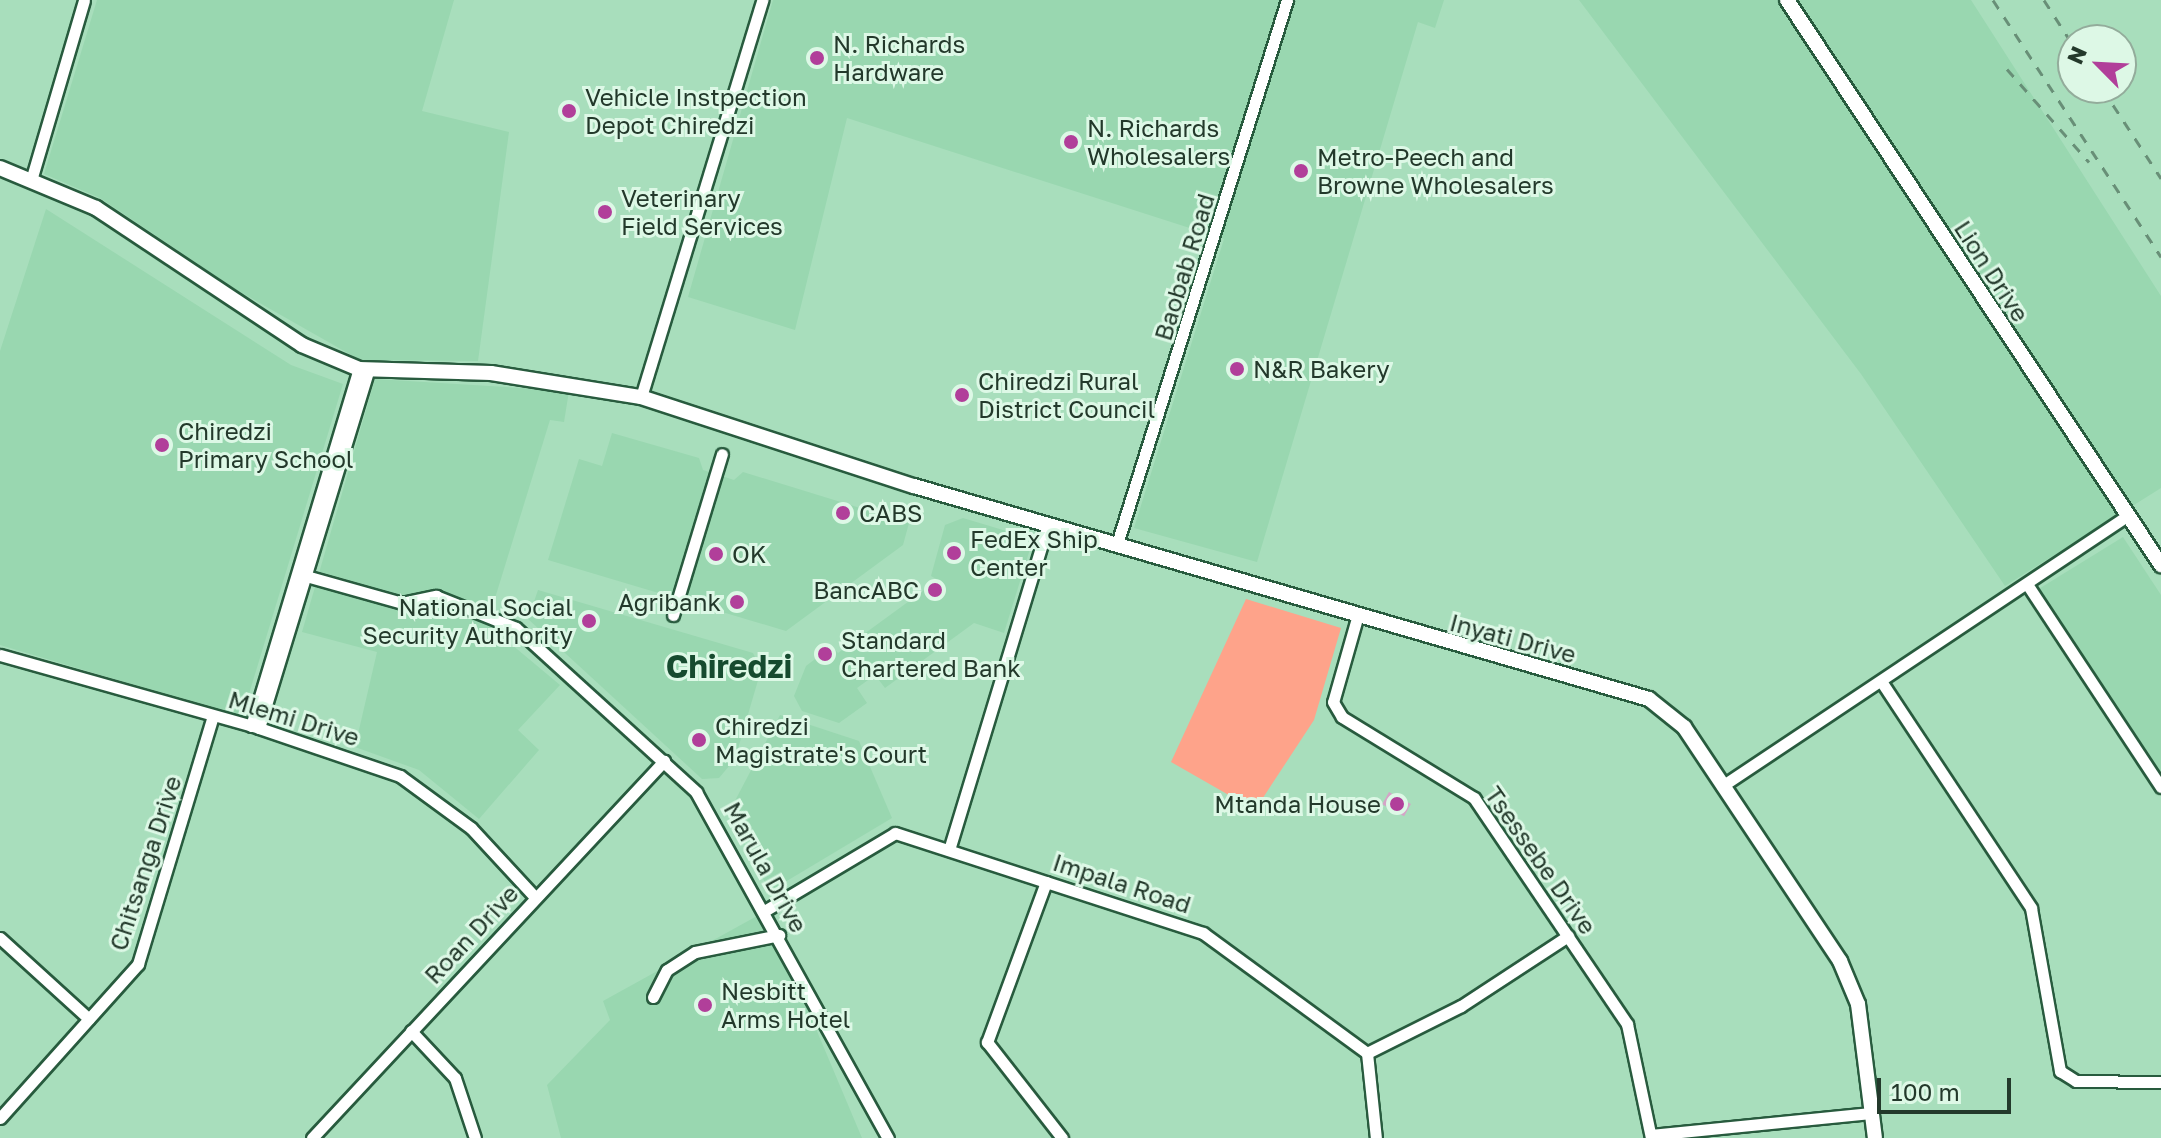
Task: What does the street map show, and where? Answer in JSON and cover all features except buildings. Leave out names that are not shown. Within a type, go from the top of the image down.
[{"type":"street","points":[[32,177],[84,0]]},
{"type":"street","points":[[641,397],[762,0]]},
{"type":"street","name":"Baobab Road","points":[[1117,544],[1287,0]]},
{"type":"street","name":"Lion Drive","points":[[1787,0],[2161,565]]},
{"type":"street","name":"Inyati Drive","points":[[0,168],[32,177],[96,208],[316,353],[364,369],[506,375],[641,397],[878,474],[1357,618],[1649,699],[1684,727],[1850,982],[1875,1138]]},
{"type":"street","points":[[255,727],[306,576],[364,369]]},
{"type":"street","points":[[255,727],[364,369]]},
{"type":"street","points":[[673,615],[722,454]]},
{"type":"street","points":[[1722,786],[2127,516]]},
{"type":"street","points":[[949,850],[1048,524]]},
{"type":"street","name":"Marula Drive","points":[[306,576],[402,603],[436,596],[516,628],[664,761],[712,814],[888,1138]]},
{"type":"street","points":[[2027,584],[2161,787]]},
{"type":"street","name":"Tsessebe Drive","points":[[1357,618],[1333,702],[1342,717],[1474,798],[1627,1024],[1637,1049],[1651,1136]]},
{"type":"street","name":"Mlemi Drive","points":[[0,655],[255,727],[400,776],[471,828],[535,897]]},
{"type":"street","points":[[1881,681],[2031,908],[2060,1071],[2076,1081],[2161,1082]]},
{"type":"street","name":"Chitsanga Drive","points":[[0,1118],[89,1019],[146,949],[213,716]]},
{"type":"street","name":"Roan Drive","points":[[312,1138],[664,761]]},
{"type":"street","name":"Impala Road","points":[[766,910],[889,835],[949,850],[1224,943],[1367,1053]]},
{"type":"street","points":[[1046,882],[987,1042],[1062,1138]]},
{"type":"street","points":[[653,997],[667,970],[695,952],[779,935]]},
{"type":"street","points":[[1376,1138],[1367,1053],[1461,1006],[1568,936]]},
{"type":"street","points":[[0,938],[89,1019]]},
{"type":"street","points":[[411,1031],[455,1078],[475,1138]]},
{"type":"street","points":[[1651,1136],[1873,1113]]},
{"type":"shaded area","points":[[97,0],[454,0],[422,111],[509,132],[478,361],[360,360],[237,290],[100,198],[44,174]]},
{"type":"shaded area","points":[[773,0],[1444,0],[1435,28],[1418,22],[1257,562],[1134,528],[1224,239],[847,118],[795,330],[688,297]]},
{"type":"shaded area","points":[[1579,0],[1971,0],[2161,296],[2161,488],[2005,586],[1861,374]]},
{"type":"shaded area","name":"Chiredzi Primary School","points":[[46,209],[291,365],[343,384],[242,717],[0,645],[0,351]]},
{"type":"shaded area","points":[[375,379],[569,391],[564,422],[550,420],[487,624],[560,685],[518,730],[539,750],[479,819],[419,770],[355,747],[377,652],[302,632]]},
{"type":"shaded area","points":[[612,433],[699,458],[703,470],[734,480],[743,472],[909,523],[903,545],[786,631],[548,560],[579,459],[602,466]]},
{"type":"shaded area","points":[[963,518],[1020,535],[1030,549],[1004,633],[974,623],[885,688],[875,675],[857,688],[867,703],[839,723],[802,711],[794,696],[806,666],[832,646],[838,653],[938,580],[931,576],[945,525]]},
{"type":"shaded area","points":[[2123,537],[2161,595],[2161,776],[2037,590]]},
{"type":"shaded area","points":[[538,590],[753,653],[761,670],[735,759],[719,778],[702,779],[528,619]]},
{"type":"shaded area","points":[[1246,599],[1341,628],[1314,720],[1255,810],[1171,762]]},
{"type":"shaded area","points":[[780,715],[859,741],[892,818],[770,891],[727,816]]},
{"type":"shaded area","points":[[757,916],[800,991],[862,1138],[561,1138],[547,1085],[610,1020],[603,1001]]},
{"type":"railway","points":[[1993,0],[2161,257]]},
{"type":"railway","points":[[2044,0],[2059,24]]},
{"type":"railway","points":[[2007,69],[2089,162]]},
{"type":"railway","points":[[2112,104],[2161,178]]},
{"type":"place","name":"N. Richards Hardware","points":[[817,58]]},
{"type":"place","name":"Vehicle Instpection Depot Chiredzi","points":[[569,111]]},
{"type":"place","name":"N. Richards Wholesalers","points":[[1071,142]]},
{"type":"place","name":"Metro-Peech and Browne Wholesalers","points":[[1301,171]]},
{"type":"place","name":"Veterinary Field Services","points":[[605,212]]},
{"type":"place","name":"N&R Bakery","points":[[1237,369]]},
{"type":"place","name":"Chiredzi Rural District Council","points":[[962,395]]},
{"type":"place","name":"Chiredzi Primary School","points":[[162,445]]},
{"type":"place","name":"CABS","points":[[843,513]]},
{"type":"place","name":"FedEx Ship Center","points":[[954,553]]},
{"type":"place","name":"OK","points":[[716,554]]},
{"type":"place","name":"BancABC","points":[[935,590]]},
{"type":"place","name":"Agribank","points":[[737,602]]},
{"type":"place","name":"National Social Security Authority","points":[[589,621]]},
{"type":"place","name":"Standard Chartered Bank","points":[[825,654]]},
{"type":"place","name":"Chiredzi Magistrate's Court","points":[[699,740]]},
{"type":"place","name":"Mtanda House","points":[[1397,804]]},
{"type":"place","name":"Nesbitt Arms Hotel","points":[[705,1005]]},
{"type":"district","name":"Chiredzi","points":[[729,666]]}]
